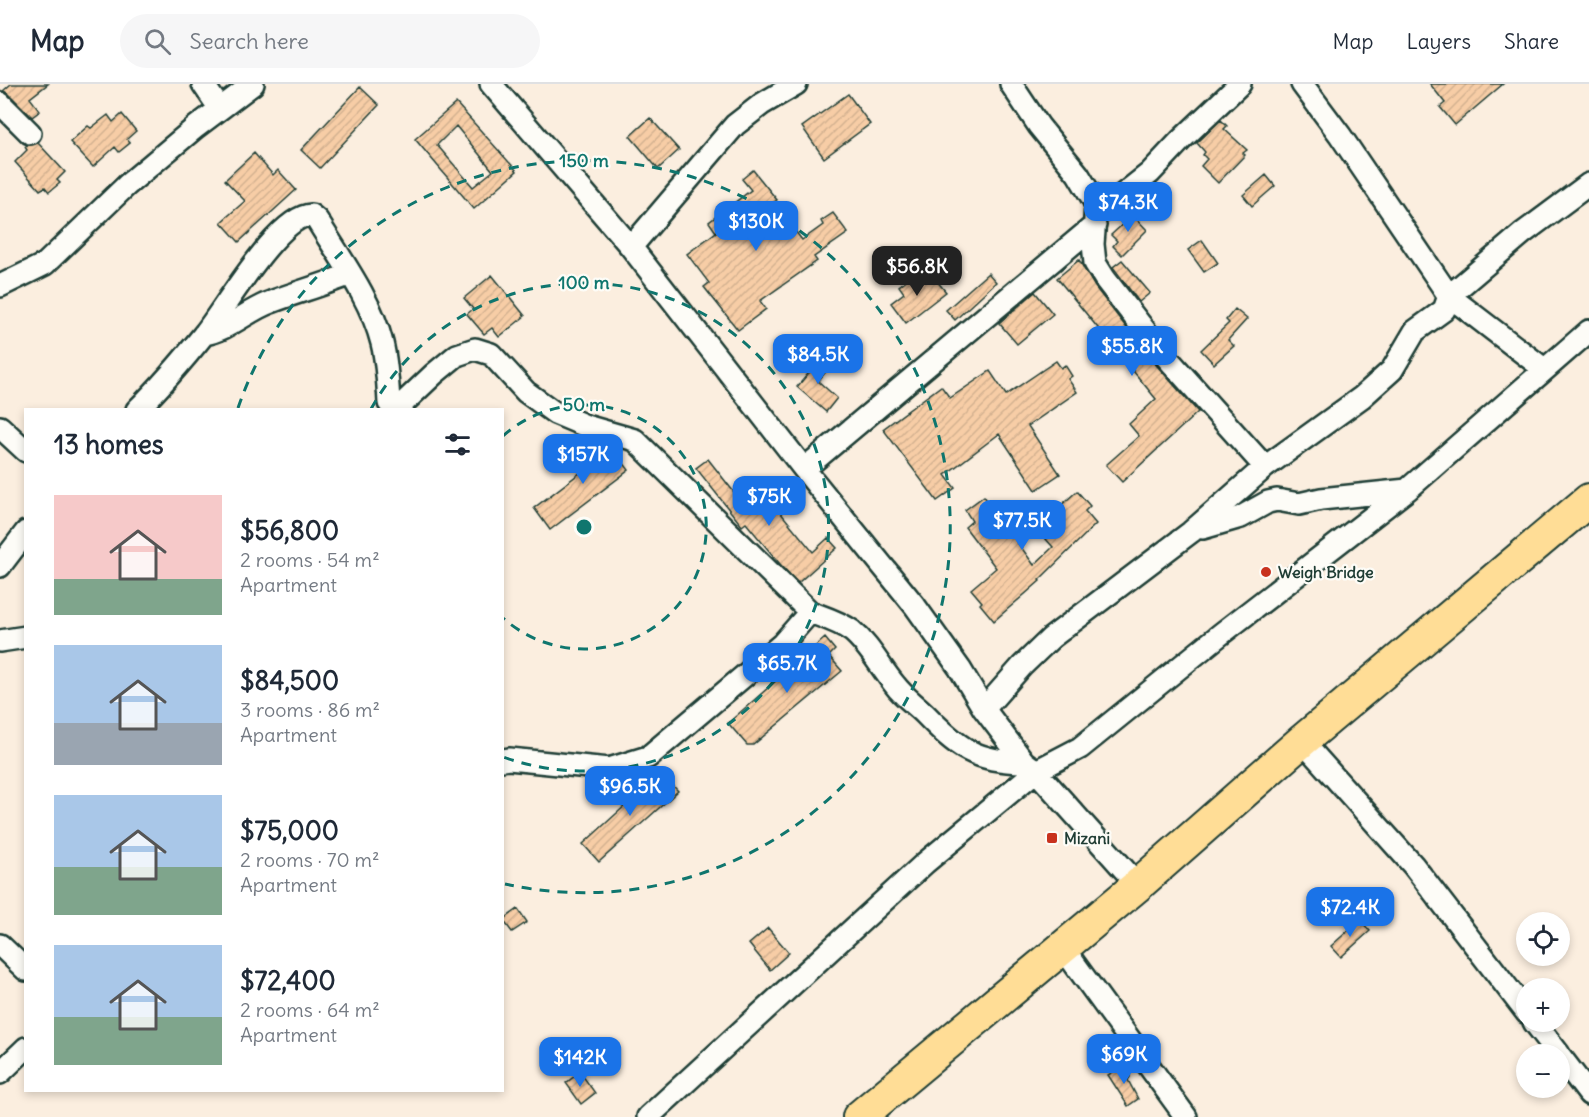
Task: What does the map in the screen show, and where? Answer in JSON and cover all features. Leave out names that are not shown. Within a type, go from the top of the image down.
[{"type":"highway","points":[[859,1117],[1138,885],[1302,741],[1589,500]]},
{"type":"street","points":[[204,84],[220,109]]},
{"type":"street","points":[[0,286],[45,264],[127,185],[253,84]]},
{"type":"street","points":[[492,84],[631,247],[804,469],[915,606],[960,669],[984,709],[1030,766],[1138,885]]},
{"type":"street","points":[[631,247],[735,125],[791,84]]},
{"type":"street","points":[[762,104],[796,84]]},
{"type":"street","points":[[1011,84],[1039,126],[1078,174],[1093,199],[1096,206],[1093,244],[1095,263],[1114,293],[1160,350],[1265,467]]},
{"type":"street","points":[[804,469],[1150,173],[1180,140],[1240,84]]},
{"type":"street","points":[[1302,84],[1340,135],[1449,296],[1544,369]]},
{"type":"street","points":[[0,103],[30,133]]},
{"type":"street","points":[[984,709],[1022,666],[1051,638],[1191,532],[1265,467],[1362,397],[1392,370],[1416,331],[1444,310],[1449,296],[1523,233],[1589,184]]},
{"type":"street","points":[[139,408],[204,334],[242,278],[269,245],[304,215],[311,215],[317,220],[368,307],[382,342],[388,377],[389,404],[394,408]]},
{"type":"street","points":[[204,334],[225,327],[270,302],[322,286],[350,274]]},
{"type":"street","points":[[648,1117],[1030,766],[1080,748],[1221,634],[1407,490],[1589,331]]},
{"type":"street","points":[[398,408],[457,355],[475,349],[491,354],[526,392],[555,413],[586,426],[635,440],[810,612],[851,631],[870,648],[896,686],[941,732],[959,746],[982,758],[1030,766]]},
{"type":"street","points":[[0,427],[24,449]]},
{"type":"street","points":[[1191,532],[1241,516],[1268,502],[1277,500],[1309,504],[1321,499],[1407,490]]},
{"type":"street","points":[[0,566],[24,535]]},
{"type":"street","points":[[504,760],[609,769],[648,757],[782,644],[810,612]]},
{"type":"street","points":[[0,641],[24,637]]},
{"type":"street","points":[[1302,741],[1413,865],[1516,998]]},
{"type":"street","points":[[0,945],[24,968]]},
{"type":"street","points":[[1063,948],[1186,1117]]},
{"type":"street","points":[[1542,1032],[1551,1044]]},
{"type":"street","points":[[0,1073],[24,1050]]},
{"type":"street","points":[[1570,1069],[1589,1094]]},
{"type":"building","points":[[11,84],[48,84],[30,98],[40,111],[32,117],[3,91]]},
{"type":"building","points":[[1430,84],[1503,84],[1455,125],[1440,107],[1445,103]]},
{"type":"building","points":[[360,87],[379,105],[320,168],[301,150]]},
{"type":"building","points":[[848,94],[870,124],[824,158],[802,127]]},
{"type":"building","points":[[456,103],[517,171],[474,209],[415,139]],"holes":[[[456,126],[493,171],[473,187],[437,145]]]},
{"type":"building","points":[[122,114],[136,131],[127,139],[130,143],[119,152],[115,147],[93,167],[70,142],[88,126],[91,128],[108,115],[113,122]]},
{"type":"building","points":[[650,118],[679,150],[658,169],[630,136]]},
{"type":"building","points":[[1221,120],[1227,126],[1224,129],[1247,150],[1218,183],[1201,166],[1207,159],[1203,155],[1205,152],[1197,143]]},
{"type":"building","points":[[38,143],[65,172],[57,180],[60,183],[49,192],[45,187],[40,190],[15,162],[27,150],[25,147],[27,145]]},
{"type":"building","points":[[254,153],[273,175],[278,170],[296,190],[239,242],[221,222],[245,201],[225,180]]},
{"type":"building","points":[[753,170],[777,200],[772,204],[789,228],[792,227],[802,240],[823,225],[821,221],[833,213],[848,233],[814,257],[817,261],[760,301],[766,309],[738,330],[704,287],[709,283],[687,254],[716,232],[709,222],[751,190],[742,179]]},
{"type":"building","points":[[1266,175],[1275,186],[1252,206],[1243,195]]},
{"type":"building","points":[[1129,211],[1147,230],[1122,255],[1113,246],[1117,241],[1111,235],[1123,224],[1120,221]]},
{"type":"building","points":[[1202,240],[1218,263],[1204,272],[1188,250]]},
{"type":"building","points":[[1079,260],[1095,287],[1150,358],[1198,412],[1122,482],[1106,465],[1139,436],[1129,424],[1156,399],[1057,278]]},
{"type":"building","points":[[1122,260],[1150,293],[1139,302],[1113,267]]},
{"type":"building","points":[[988,273],[996,282],[955,320],[946,310]]},
{"type":"building","points":[[931,274],[946,292],[906,323],[891,303],[904,293],[899,286],[910,277],[917,286]]},
{"type":"building","points":[[492,275],[525,316],[499,337],[492,328],[484,334],[467,314],[473,309],[464,298]]},
{"type":"building","points":[[1035,292],[1053,314],[1017,344],[999,323]]},
{"type":"building","points":[[1235,309],[1247,319],[1228,340],[1234,346],[1214,364],[1201,350],[1229,323],[1226,320]]},
{"type":"building","points":[[824,355],[833,363],[818,381],[837,398],[826,412],[797,387]]},
{"type":"building","points":[[1056,361],[1061,368],[1065,365],[1072,376],[1068,379],[1077,392],[1028,426],[1060,474],[1036,490],[999,434],[945,475],[955,488],[937,501],[883,429],[941,386],[950,398],[990,371],[1006,395]]},
{"type":"building","points":[[602,444],[611,446],[629,470],[550,530],[534,508],[581,472],[575,464]]},
{"type":"building","points":[[708,459],[744,505],[759,492],[772,508],[775,506],[813,552],[828,538],[837,548],[798,583],[746,523],[742,526],[696,468]]},
{"type":"building","points":[[1077,491],[1090,506],[1085,511],[1096,524],[1040,581],[994,621],[971,589],[996,568],[965,527],[972,521],[965,510],[984,496],[1034,565],[1053,547],[1036,528]]},
{"type":"building","points":[[825,638],[835,650],[829,656],[842,671],[753,745],[747,745],[728,723]]},
{"type":"building","points":[[661,773],[678,791],[599,862],[583,844]]},
{"type":"building","points":[[518,909],[527,922],[512,932],[504,919]]},
{"type":"building","points":[[1360,920],[1370,931],[1341,957],[1331,946]]},
{"type":"building","points":[[768,928],[789,953],[770,970],[749,944]]},
{"type":"building","points":[[1121,1067],[1126,1068],[1129,1072],[1128,1080],[1138,1099],[1128,1106],[1108,1075]]},
{"type":"building","points":[[580,1072],[595,1093],[581,1104],[566,1083]]},
{"type":"place","name":"Weigh Bridge","points":[[1266,572]]},
{"type":"place","name":"Mizani","points":[[1052,838]]}]
